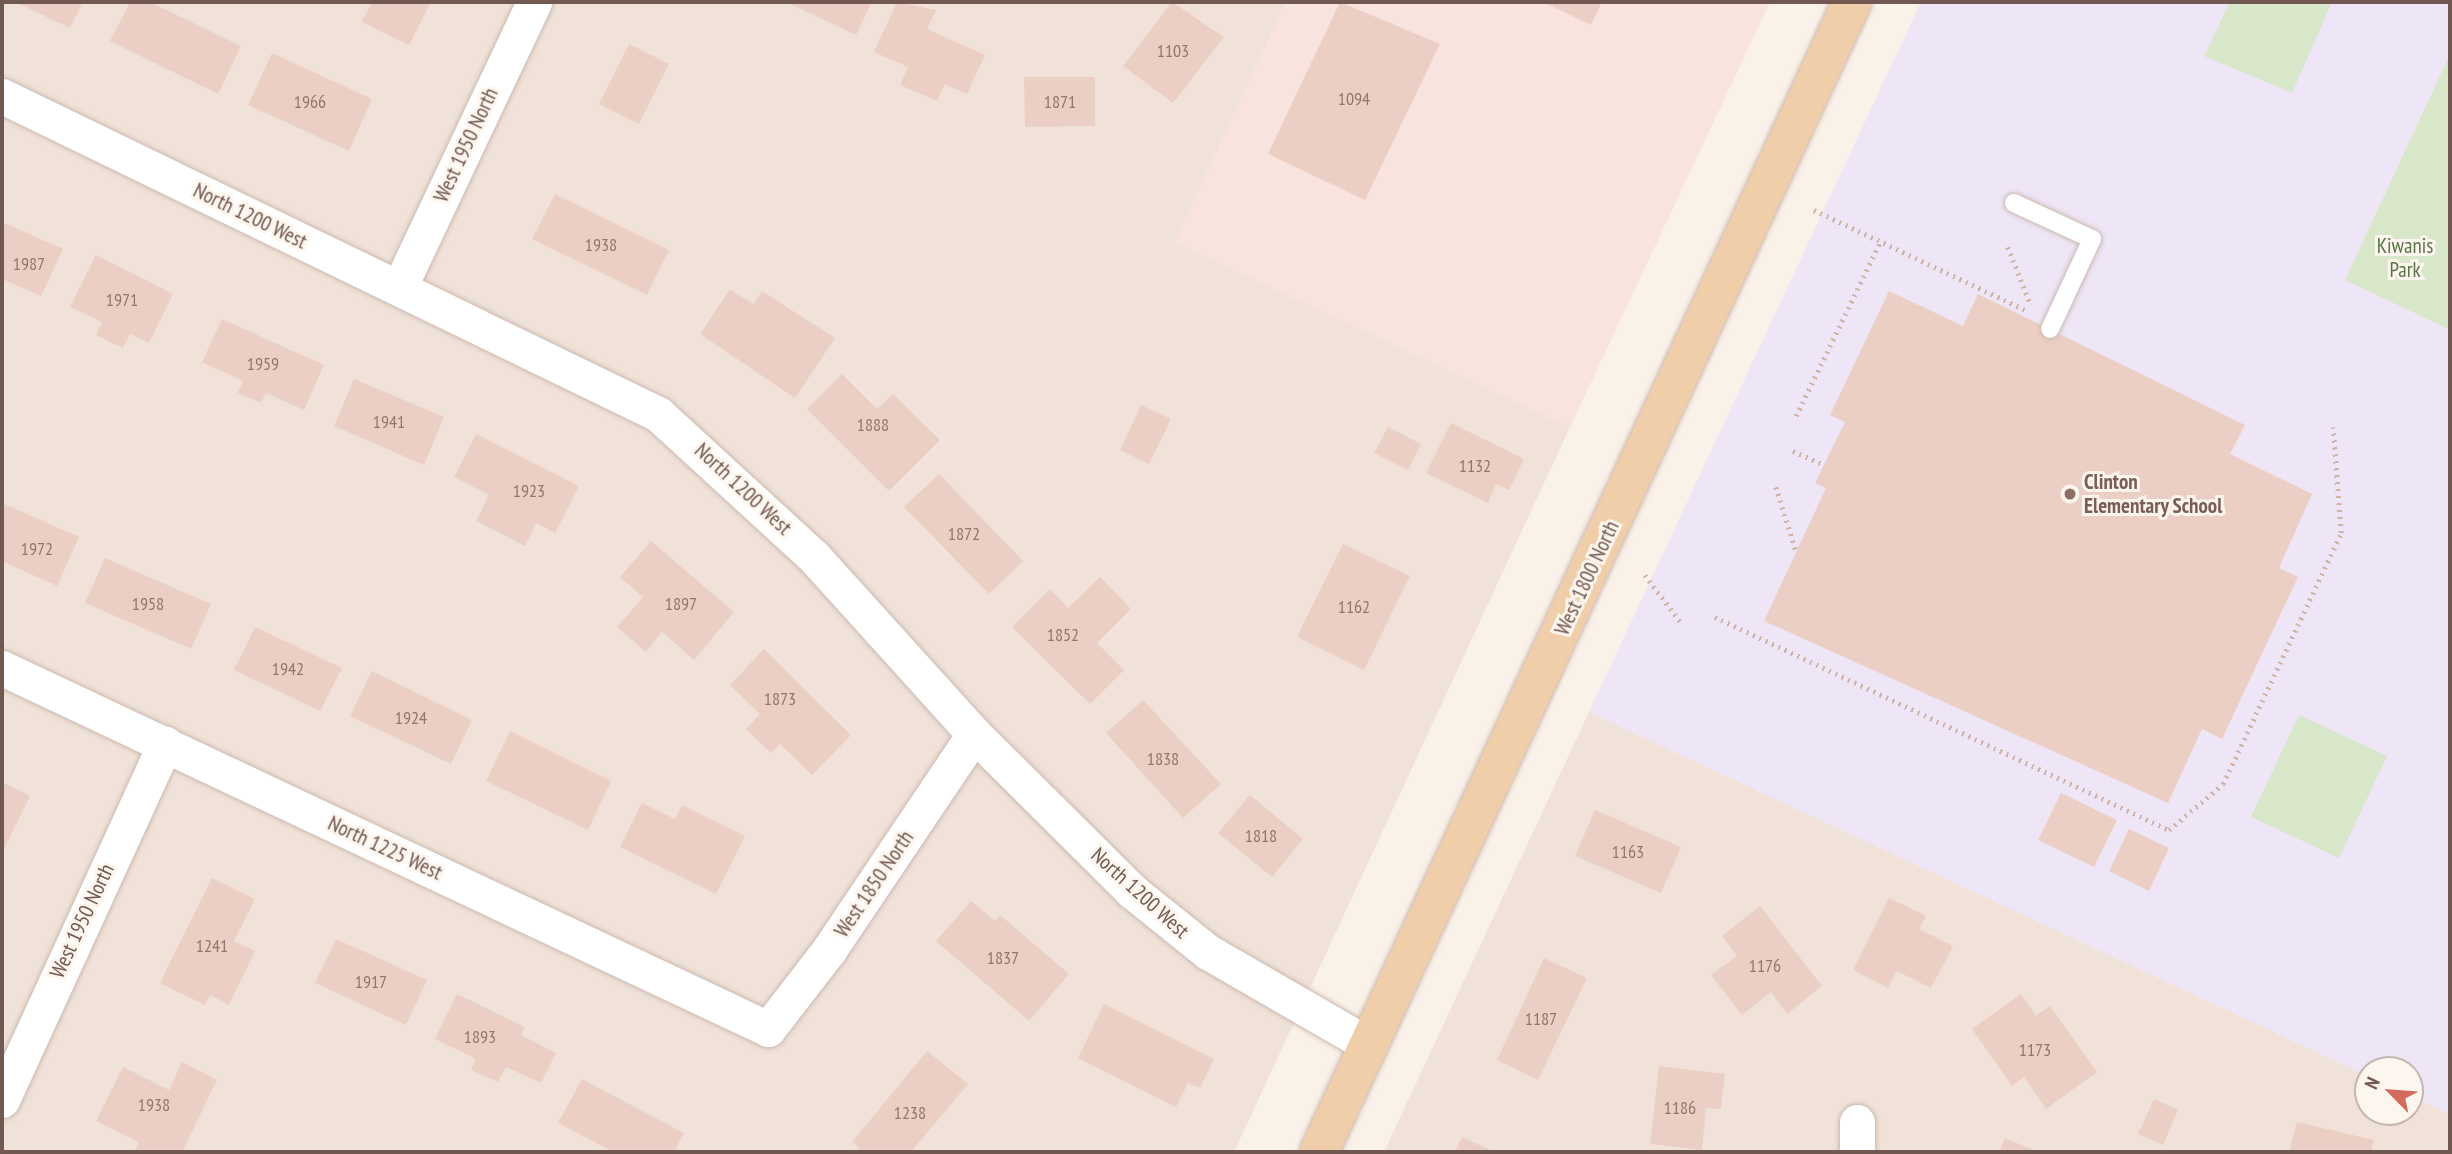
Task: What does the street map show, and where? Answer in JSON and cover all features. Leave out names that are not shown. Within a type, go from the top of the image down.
[{"type":"main road","name":"West 1800 North","points":[[1319,1152],[1852,2]]},
{"type":"street","name":"West 1950 North","points":[[399,288],[534,2]]},
{"type":"street","name":"North 1200 West","points":[[2,96],[658,414],[814,557],[974,734],[1169,923],[1368,1045]]},
{"type":"street","name":"North 1225 West","points":[[2,668],[768,1029]]},
{"type":"street","name":"West 1850 North","points":[[768,1029],[829,950],[974,734]]},
{"type":"street","name":"West 1950 North","points":[[2,1100],[165,744]]},
{"type":"lane","points":[[2014,203],[2092,239],[2050,329]]},
{"type":"path","points":[[1814,210],[2035,313],[2008,247]]},
{"type":"path","points":[[1796,416],[1880,242]]},
{"type":"path","points":[[1715,617],[2169,830],[2223,784],[2341,533],[2333,427]]},
{"type":"path","points":[[1793,451],[1824,465]]},
{"type":"path","points":[[1776,487],[1796,551]]},
{"type":"path","points":[[1645,575],[1683,625]]},
{"type":"shaded area","points":[[2,2],[1286,2],[1175,242],[1570,427],[1234,1152],[2,1152]]},
{"type":"shaded area","points":[[1286,2],[1770,2],[1570,427],[1175,242]]},
{"type":"shaded area","name":"Clinton Elementary School","points":[[1921,2],[2450,2],[2450,54],[2345,280],[2450,330],[2450,1114],[2424,1102],[2424,1056],[2354,1056],[2354,1069],[1589,712]]},
{"type":"shaded area","points":[[1589,712],[2354,1069],[2354,1126],[2424,1126],[2424,1102],[2450,1114],[2450,1152],[1384,1152]]},
{"type":"green space","points":[[2230,2],[2332,2],[2292,93],[2204,56]]},
{"type":"green space","name":"Kiwanis Park","points":[[2450,54],[2450,330],[2345,280]]},
{"type":"green space","points":[[2299,715],[2387,756],[2339,858],[2251,817]]},
{"type":"building","points":[[15,2],[83,2],[70,28]]},
{"type":"building","points":[[130,2],[150,2],[241,46],[218,94],[110,41]]},
{"type":"building","points":[[372,2],[431,2],[409,45],[362,22]]},
{"type":"building","points":[[786,2],[872,2],[856,35]]},
{"type":"building","points":[[897,2],[936,10],[927,29],[985,55],[967,94],[945,84],[937,101],[900,85],[908,67],[874,52]]},
{"type":"building","points":[[1172,2],[1224,37],[1173,103],[1123,66]]},
{"type":"building","points":[[1340,2],[1440,44],[1365,200],[1268,154]]},
{"type":"building","points":[[1543,2],[1602,2],[1591,25]]},
{"type":"building","points":[[629,44],[669,64],[639,124],[599,104]]},
{"type":"building","points":[[272,53],[372,99],[349,151],[248,105]]},
{"type":"building","points":[[1024,77],[1095,77],[1095,126],[1025,127]]},
{"type":"building","points":[[555,194],[669,250],[647,295],[532,239]]},
{"type":"building","points":[[2,222],[63,249],[41,296],[2,279]]},
{"type":"building","points":[[96,255],[173,294],[149,343],[130,334],[123,348],[96,335],[102,322],[70,307]]},
{"type":"building","points":[[730,289],[753,304],[762,291],[835,338],[795,398],[700,334]]},
{"type":"building","points":[[1889,291],[1963,326],[1978,294],[2245,425],[2230,454],[2312,494],[2279,568],[2298,577],[2222,739],[2202,729],[2168,803],[1764,621],[1826,488],[1815,483],[1845,422],[1830,415]]},
{"type":"building","points":[[222,319],[324,365],[304,410],[266,393],[261,403],[238,393],[243,381],[202,362]]},
{"type":"building","points":[[842,374],[877,409],[893,394],[940,440],[889,491],[807,409]]},
{"type":"building","points":[[354,379],[444,417],[424,465],[334,426]]},
{"type":"building","points":[[1141,405],[1171,419],[1149,464],[1120,450]]},
{"type":"building","points":[[1451,423],[1524,459],[1509,490],[1496,484],[1488,503],[1426,473]]},
{"type":"building","points":[[1388,427],[1421,444],[1408,470],[1374,453]]},
{"type":"building","points":[[476,434],[579,486],[555,533],[536,523],[525,546],[476,521],[489,495],[454,477]]},
{"type":"building","points":[[939,474],[1023,561],[989,594],[904,507]]},
{"type":"building","points":[[2,503],[79,537],[57,586],[2,561]]},
{"type":"building","points":[[651,541],[734,612],[694,660],[662,632],[646,652],[617,627],[643,597],[620,577]]},
{"type":"building","points":[[1343,544],[1410,576],[1364,670],[1297,637]]},
{"type":"building","points":[[105,558],[211,604],[191,649],[85,603]]},
{"type":"building","points":[[1100,577],[1131,609],[1097,643],[1124,670],[1090,704],[1012,627],[1050,589],[1068,608]]},
{"type":"building","points":[[255,627],[342,668],[320,711],[234,670]]},
{"type":"building","points":[[764,649],[851,735],[812,775],[780,744],[771,753],[746,729],[760,714],[730,685]]},
{"type":"building","points":[[372,671],[472,720],[451,764],[350,716]]},
{"type":"building","points":[[1143,700],[1221,784],[1183,818],[1106,733]]},
{"type":"building","points":[[510,731],[611,781],[588,830],[486,781]]},
{"type":"building","points":[[2,782],[30,796],[2,853]]},
{"type":"building","points":[[2061,793],[2117,820],[2094,867],[2038,840]]},
{"type":"building","points":[[1250,795],[1303,839],[1272,877],[1218,833]]},
{"type":"building","points":[[642,803],[675,819],[682,805],[745,836],[716,894],[620,847]]},
{"type":"building","points":[[1595,810],[1681,847],[1661,893],[1575,856]]},
{"type":"building","points":[[2129,829],[2169,848],[2149,891],[2109,871]]},
{"type":"building","points":[[212,878],[255,899],[234,941],[255,951],[229,1005],[210,995],[205,1005],[160,983]]},
{"type":"building","points":[[1889,898],[1926,916],[1919,929],[1953,946],[1931,988],[1897,971],[1888,988],[1853,970]]},
{"type":"building","points":[[971,901],[995,921],[1000,915],[1069,974],[1029,1021],[936,941]]},
{"type":"building","points":[[1760,906],[1822,986],[1787,1014],[1771,992],[1742,1015],[1711,975],[1737,956],[1722,936]]},
{"type":"building","points":[[336,939],[427,980],[406,1025],[315,983]]},
{"type":"building","points":[[1544,958],[1587,978],[1538,1080],[1497,1060]]},
{"type":"building","points":[[457,994],[525,1027],[521,1035],[556,1053],[541,1083],[506,1067],[498,1082],[471,1070],[476,1059],[435,1039]]},
{"type":"building","points":[[2021,994],[2036,1016],[2050,1006],[2097,1072],[2046,1109],[2024,1077],[2012,1086],[1972,1029]]},
{"type":"building","points":[[1104,1004],[1214,1059],[1200,1088],[1188,1083],[1176,1107],[1078,1058]]},
{"type":"building","points":[[927,1051],[968,1084],[911,1152],[863,1152],[852,1142]]},
{"type":"building","points":[[182,1062],[217,1080],[182,1152],[134,1152],[139,1142],[96,1121],[123,1067],[169,1090]]},
{"type":"building","points":[[1659,1066],[1725,1074],[1721,1109],[1706,1108],[1702,1150],[1650,1144]]},
{"type":"building","points":[[582,1079],[684,1133],[674,1152],[614,1152],[558,1123]]},
{"type":"building","points":[[2154,1099],[2178,1110],[2163,1145],[2138,1134]]},
{"type":"building","points":[[2297,1122],[2374,1140],[2371,1152],[2289,1152]]},
{"type":"building","points":[[1462,1137],[1495,1152],[1455,1152]]},
{"type":"building","points":[[2005,1138],[2038,1152],[1999,1152]]},
{"type":"place","name":"Clinton Elementary School","points":[[2070,494]]}]
